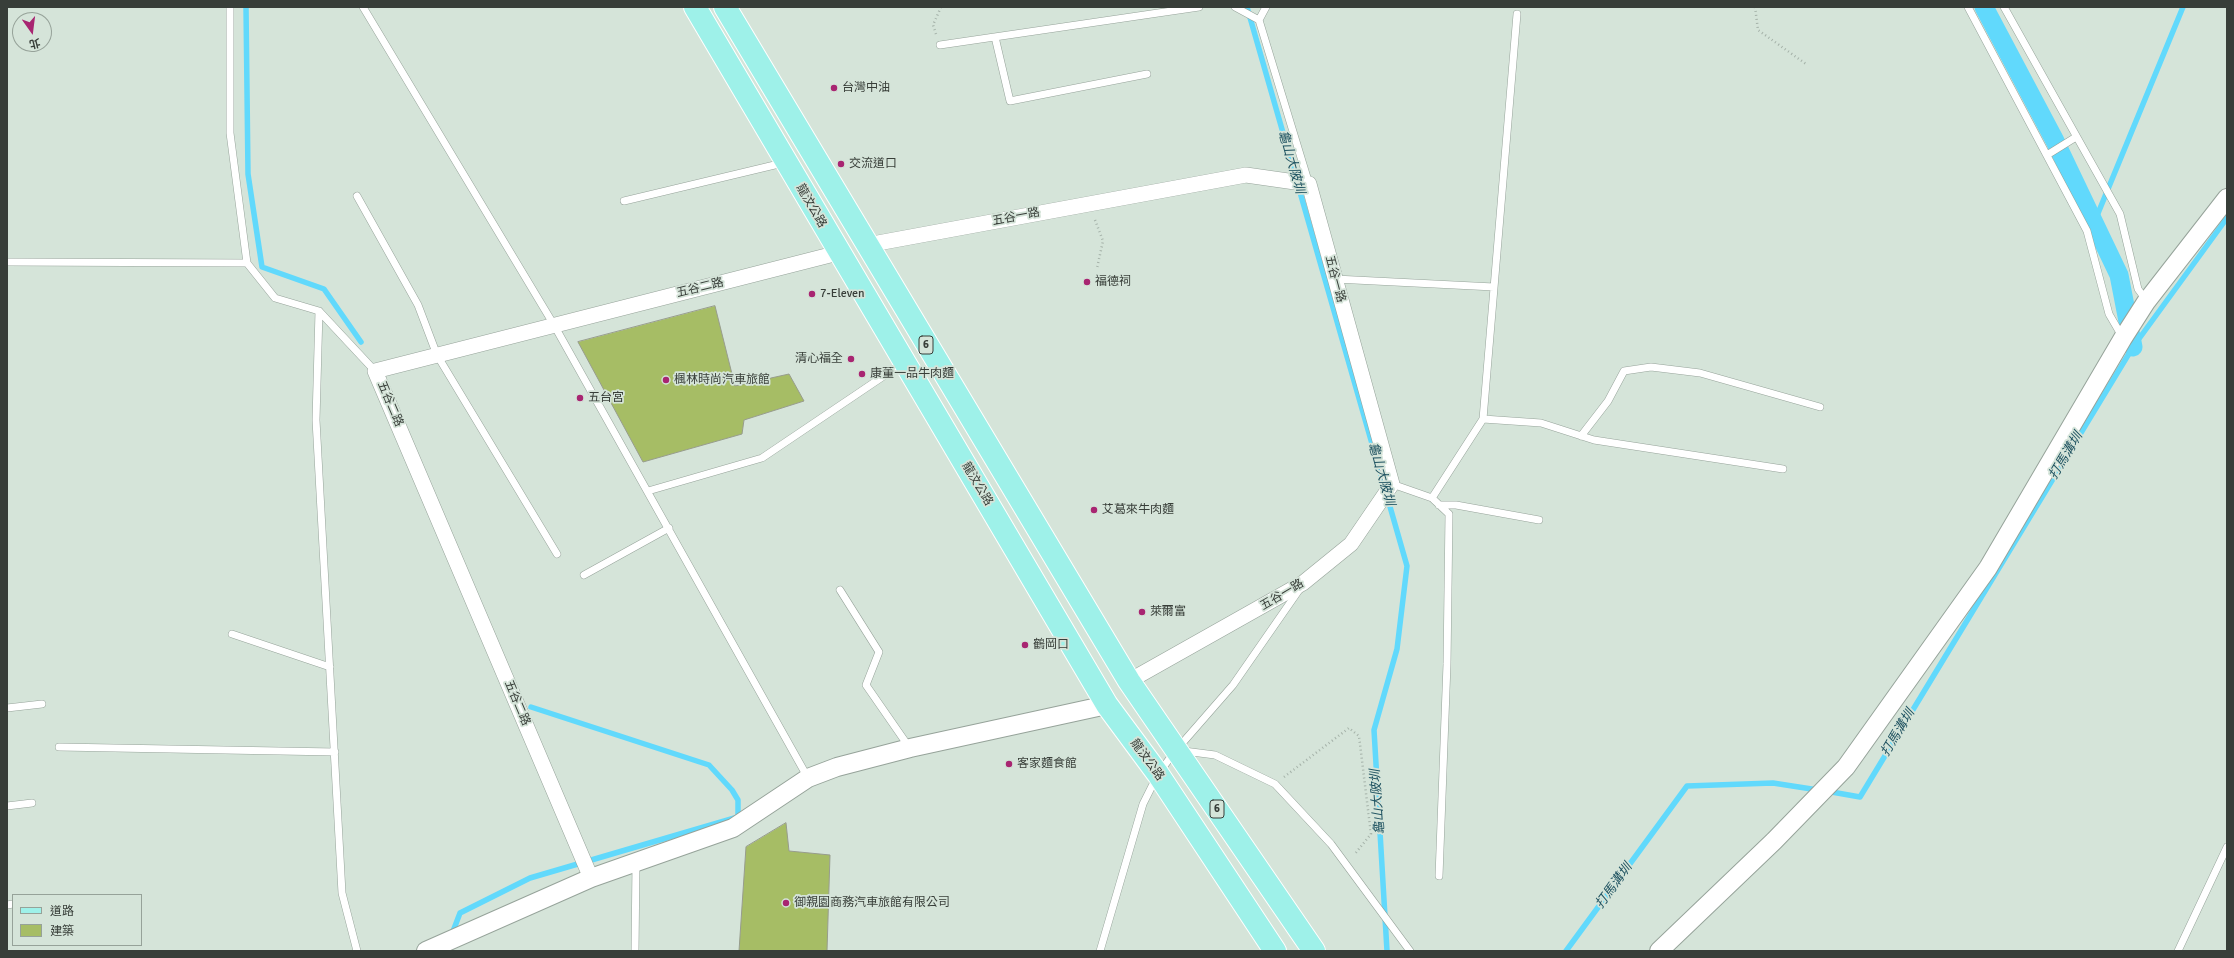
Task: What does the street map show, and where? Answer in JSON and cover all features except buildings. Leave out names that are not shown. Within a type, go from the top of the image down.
[{"type":"main road","name":"龍汶公路","points":[[695,7],[838,253],[905,362],[1107,706],[1158,774],[1275,951]]},
{"type":"main road","name":"6","points":[[725,7],[1129,681],[1310,944]]},
{"type":"main road","points":[[1107,706],[1129,681]]},
{"type":"street","name":"五谷一路","points":[[867,245],[1246,175],[1309,184],[1392,484],[1351,544],[1303,583],[1129,681]]},
{"type":"street","points":[[1659,951],[1774,841],[1846,767],[1988,568],[2123,338],[2146,302],[2227,198]]},
{"type":"street","name":"五谷二路","points":[[589,873],[375,370],[838,253]]},
{"type":"street","points":[[426,951],[589,873],[636,862],[734,828],[808,778],[837,767],[910,748],[1107,706]]},
{"type":"lane","points":[[230,7],[230,133],[247,263],[275,298],[319,311],[375,370]]},
{"type":"lane","points":[[363,7],[554,325],[808,778]]},
{"type":"lane","points":[[940,45],[1199,7]]},
{"type":"lane","points":[[1258,20],[1266,7]]},
{"type":"lane","points":[[1968,7],[2086,231],[2109,314],[2123,338]]},
{"type":"lane","points":[[2004,7],[2120,214],[2138,289],[2146,302]]},
{"type":"lane","points":[[1238,8],[1258,20],[1309,184]]},
{"type":"lane","points":[[1432,498],[1483,419],[1517,14]]},
{"type":"lane","points":[[995,37],[1010,101],[1147,74]]},
{"type":"lane","points":[[2047,155],[2076,137]]},
{"type":"lane","points":[[624,201],[785,162]]},
{"type":"lane","points":[[357,196],[418,305],[437,355],[558,554]]},
{"type":"lane","points":[[7,262],[247,263]]},
{"type":"lane","points":[[1335,279],[1494,287]]},
{"type":"lane","points":[[319,311],[316,420],[342,893],[356,951]]},
{"type":"lane","points":[[648,491],[762,458],[905,362]]},
{"type":"lane","points":[[1581,436],[1608,401],[1624,371],[1651,367],[1700,373],[1820,407]]},
{"type":"lane","points":[[1483,419],[1540,423],[1594,440],[1783,469]]},
{"type":"lane","points":[[1392,484],[1432,498],[1449,514],[1447,664],[1439,876]]},
{"type":"lane","points":[[1439,505],[1456,505],[1538,520]]},
{"type":"lane","points":[[584,575],[669,528]]},
{"type":"lane","points":[[1100,951],[1143,804],[1158,774],[1176,750],[1233,685],[1303,583]]},
{"type":"lane","points":[[840,590],[879,652],[866,685],[910,748]]},
{"type":"lane","points":[[232,634],[330,666]]},
{"type":"lane","points":[[7,708],[42,704]]},
{"type":"lane","points":[[59,747],[335,752]]},
{"type":"lane","points":[[1176,750],[1215,755],[1275,784],[1330,844],[1410,951]]},
{"type":"lane","points":[[7,806],[32,803]]},
{"type":"lane","points":[[2178,951],[2227,846]]},
{"type":"lane","points":[[636,862],[636,951]]},
{"type":"path","points":[[940,45],[933,25],[941,7]]},
{"type":"path","points":[[1754,7],[1758,30],[1806,64]]},
{"type":"path","points":[[1085,204],[1098,226],[1103,241],[1097,268]]},
{"type":"path","points":[[1275,784],[1349,728],[1359,736],[1371,834],[1345,866]]},
{"type":"waterway","points":[[246,7],[248,174],[262,267],[324,289],[361,342]]},
{"type":"waterway","name":"龜山大陂圳","points":[[1247,7],[1407,566],[1397,649],[1374,730],[1387,951]]},
{"type":"waterway","points":[[1984,7],[2055,141],[2119,275],[2133,347]]},
{"type":"waterway","points":[[2094,223],[2183,7]]},
{"type":"waterway","name":"打馬溝圳","points":[[1826,791],[1860,797],[2133,347],[2227,218]]},
{"type":"waterway","points":[[452,934],[460,913],[530,878],[738,817],[738,800],[732,790],[709,765],[531,707]]},
{"type":"waterway","name":"打馬溝圳","points":[[1566,951],[1687,786],[1773,783],[1818,790]]},
{"type":"place","name":"台灣中油","points":[[834,88]]},
{"type":"place","name":"交流道口","points":[[841,164]]},
{"type":"place","name":"福德祠","points":[[1087,282]]},
{"type":"place","name":"7-Eleven","points":[[812,294]]},
{"type":"place","name":"清心福全","points":[[851,359]]},
{"type":"place","name":"康董一品牛肉麵","points":[[862,374]]},
{"type":"place","name":"楓林時尚汽車旅館","points":[[666,380]]},
{"type":"place","name":"五台宮","points":[[580,398]]},
{"type":"place","name":"艾葛來牛肉麵","points":[[1094,510]]},
{"type":"place","name":"萊爾富","points":[[1142,612]]},
{"type":"place","name":"鶴岡口","points":[[1025,645]]},
{"type":"place","name":"客家麵食館","points":[[1009,764]]},
{"type":"place","name":"御親園商務汽車旅館有限公司","points":[[786,903]]}]
